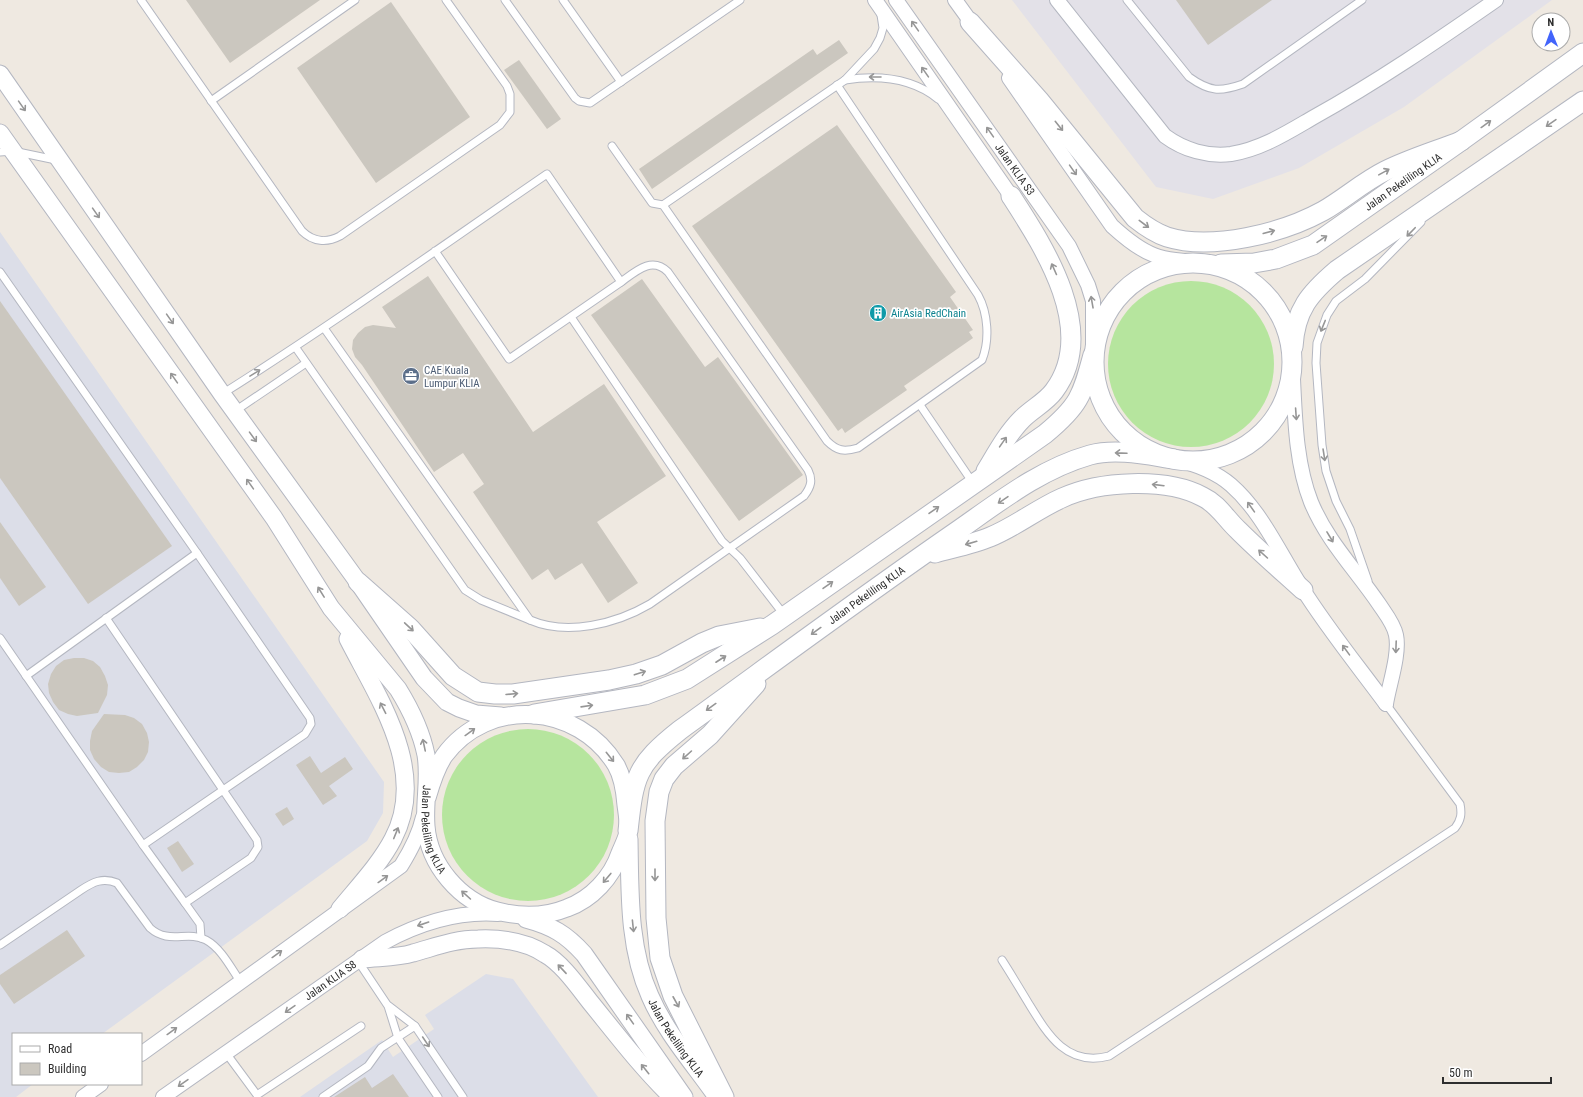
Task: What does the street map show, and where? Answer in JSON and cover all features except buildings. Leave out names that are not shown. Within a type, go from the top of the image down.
[{"type":"main road","points":[[970,22],[1039,100],[1136,218],[1150,229],[1167,237],[1187,240],[1229,240],[1255,236],[1278,230],[1323,210],[1384,172],[1461,141]]},
{"type":"main road","name":"Jalan Pekeliling KLIA","points":[[534,714],[619,701],[645,695],[668,687],[706,668],[779,621],[978,479],[1045,434],[1066,417],[1078,401],[1093,355],[1100,323],[1116,298],[1141,277],[1172,265],[1204,263],[1254,263],[1276,259],[1313,245],[1461,141],[1583,52]]},
{"type":"main road","name":"Jalan Pekeliling KLIA","points":[[628,831],[633,791],[639,774],[647,759],[680,730],[919,557],[1032,481],[1068,462],[1092,454],[1138,454],[1174,459],[1203,460],[1231,453],[1256,438],[1276,416],[1288,390],[1294,334],[1298,315],[1308,299],[1319,286],[1337,270],[1583,101]]},
{"type":"main road","points":[[978,479],[1010,433],[1023,418],[1054,391],[1068,361],[1070,346],[1068,312],[1061,286],[1041,242],[1011,196]]},
{"type":"main road","name":"Jalan Pekeliling KLIA","points":[[1204,263],[1227,269],[1249,280],[1267,296],[1280,315],[1289,337],[1292,361]]},
{"type":"main road","name":"Jalan Pekeliling KLIA","points":[[1093,355],[1095,383],[1106,410],[1123,433],[1147,450],[1174,459]]},
{"type":"main road","points":[[919,557],[989,538],[1008,529],[1062,498],[1084,490],[1129,484],[1156,485],[1181,489],[1203,497],[1216,506],[1236,529],[1302,590]]},
{"type":"main road","points":[[358,582],[410,628],[453,676],[478,692],[495,694],[513,694],[602,681],[636,674],[662,665],[702,643],[719,636],[779,621]]},
{"type":"main road","points":[[724,1097],[673,996],[660,958],[656,918],[656,806],[664,779],[674,766],[710,735],[781,656]]},
{"type":"street","points":[[874,0],[958,118],[1011,196]]},
{"type":"street","name":"Jalan KLIA S3","points":[[896,0],[1069,246],[1088,285],[1093,302],[1093,355]]},
{"type":"street","points":[[955,0],[1112,226],[1130,242],[1148,254],[1170,260],[1204,263]]},
{"type":"street","points":[[1057,0],[1165,136],[1175,143],[1191,150],[1217,154],[1238,152],[1270,142],[1404,63],[1496,0]]},
{"type":"street","points":[[0,74],[222,394],[358,582],[424,678],[447,702],[459,708],[476,714],[503,716]]},
{"type":"street","points":[[0,134],[6,152],[274,518],[331,608],[391,722],[403,763],[405,784],[404,805],[394,838],[383,856],[340,909]]},
{"type":"street","points":[[1292,361],[1300,455],[1311,502],[1335,546],[1372,594],[1391,622],[1396,635],[1397,649],[1386,704]]},
{"type":"street","points":[[1174,459],[1194,464],[1212,471],[1231,485],[1248,503],[1302,590],[1386,704]]},
{"type":"street","points":[[142,1053],[401,866],[412,849],[420,829],[427,798],[426,757],[422,738],[414,716],[398,689],[331,608]]},
{"type":"street","name":"Jalan Pekeliling KLIA","points":[[684,1097],[584,954],[570,938],[555,929],[489,909],[471,900],[450,880],[434,856],[426,827],[427,798],[433,778],[443,758],[456,742],[478,726],[503,716],[534,714],[567,722],[596,740],[617,766],[625,789],[632,923],[636,949],[643,977],[649,995],[668,1028],[717,1097]]},
{"type":"street","name":"Jalan Pekeliling KLIA","points":[[516,916],[542,915],[568,908],[597,890],[615,868],[628,831]]},
{"type":"street","name":"Jalan KLIA S8","points":[[163,1097],[385,942],[408,930],[437,920],[464,914],[485,913],[516,916]]},
{"type":"street","points":[[360,960],[403,956],[460,940],[478,939],[516,941],[533,947],[547,954],[578,986],[649,1075],[672,1097]]},
{"type":"street","points":[[83,1097],[100,1085]]},
{"type":"lane","points":[[141,0],[302,231],[307,236],[316,240],[333,240],[500,125],[510,112],[511,103],[506,86],[446,0]]},
{"type":"lane","points":[[212,101],[355,0]]},
{"type":"lane","points":[[505,0],[579,101],[590,103],[740,0]]},
{"type":"lane","points":[[563,0],[621,82]]},
{"type":"lane","points":[[662,205],[845,80],[874,49],[880,38],[883,28],[882,18],[874,0]]},
{"type":"lane","points":[[1127,0],[1189,77],[1202,86],[1216,90],[1230,89],[1243,84],[1362,0]]},
{"type":"lane","points":[[845,80],[882,77],[917,87],[931,94],[958,118]]},
{"type":"lane","points":[[612,146],[652,203],[662,205],[833,447],[841,451],[858,448],[982,360],[986,343],[984,305],[837,85]]},
{"type":"lane","points":[[6,152],[60,160]]},
{"type":"lane","points":[[222,394],[296,348],[547,174],[621,282]]},
{"type":"lane","points":[[1372,594],[1350,529],[1336,501],[1326,471],[1322,445],[1316,370],[1317,343],[1327,316],[1336,301],[1365,279],[1448,194]]},
{"type":"lane","points":[[296,348],[465,590],[481,600],[538,624],[564,628],[594,625],[624,616],[650,604],[804,496],[811,485],[811,477],[808,470],[668,272],[663,268],[650,264],[643,266],[509,359],[435,251]]},
{"type":"lane","points":[[0,272],[197,553],[310,718],[311,724],[305,734],[143,845]]},
{"type":"lane","points":[[571,317],[722,541],[740,558],[779,621]]},
{"type":"lane","points":[[324,328],[530,620]]},
{"type":"lane","points":[[235,411],[306,363]]},
{"type":"lane","points":[[920,405],[978,479]]},
{"type":"lane","points":[[26,676],[197,553]]},
{"type":"lane","points":[[106,618],[254,834],[258,847],[251,858],[185,903]]},
{"type":"lane","points":[[0,638],[143,845],[200,924],[201,938]]},
{"type":"lane","points":[[1002,960],[1054,1041],[1075,1055],[1088,1058],[1109,1056],[1448,832],[1460,821],[1462,812],[1460,804],[1386,704]]},
{"type":"lane","points":[[0,945],[94,882],[109,880],[117,883],[156,934],[164,937],[201,938],[208,941],[217,950],[240,981]]},
{"type":"lane","points":[[360,960],[388,1006],[398,1038],[438,1097]]},
{"type":"lane","points":[[388,1006],[415,1026],[463,1097]]},
{"type":"lane","points":[[226,1053],[257,1095],[361,1026]]},
{"type":"lane","points":[[323,1097],[368,1066],[381,1048],[415,1026]]},
{"type":"shaded area","points":[[1012,0],[1552,0],[1535,12],[1531,12],[1531,15],[1404,107],[1299,168],[1213,199],[1156,187]]},
{"type":"shaded area","points":[[0,232],[384,782],[383,813],[367,841],[103,1033],[12,1033],[12,1085],[32,1085],[16,1097],[0,1097]]},
{"type":"shaded area","points":[[486,974],[513,979],[598,1097],[300,1097],[382,1040],[393,1057],[434,1029],[425,1015]]},
{"type":"green space","points":[[1191,281],[1215,285],[1230,291],[1243,300],[1255,312],[1264,325],[1270,340],[1274,364],[1270,388],[1264,403],[1255,416],[1243,428],[1230,437],[1215,443],[1191,447],[1167,443],[1152,437],[1139,428],[1127,416],[1118,403],[1112,388],[1108,364],[1112,340],[1118,325],[1127,312],[1139,300],[1152,291],[1167,285]]},
{"type":"green space","points":[[528,729],[545,731],[561,736],[576,744],[589,754],[599,767],[607,782],[612,798],[614,815],[612,832],[607,848],[599,863],[589,876],[576,886],[561,894],[545,899],[528,901],[511,899],[495,894],[480,886],[467,876],[457,863],[449,848],[444,832],[442,815],[444,798],[449,782],[457,767],[467,754],[480,744],[495,736],[511,731]]},
{"type":"place","name":"AirAsia RedChain","points":[[878,313]]},
{"type":"place","name":"CAE Kuala Lumpur KLIA","points":[[411,376]]}]
